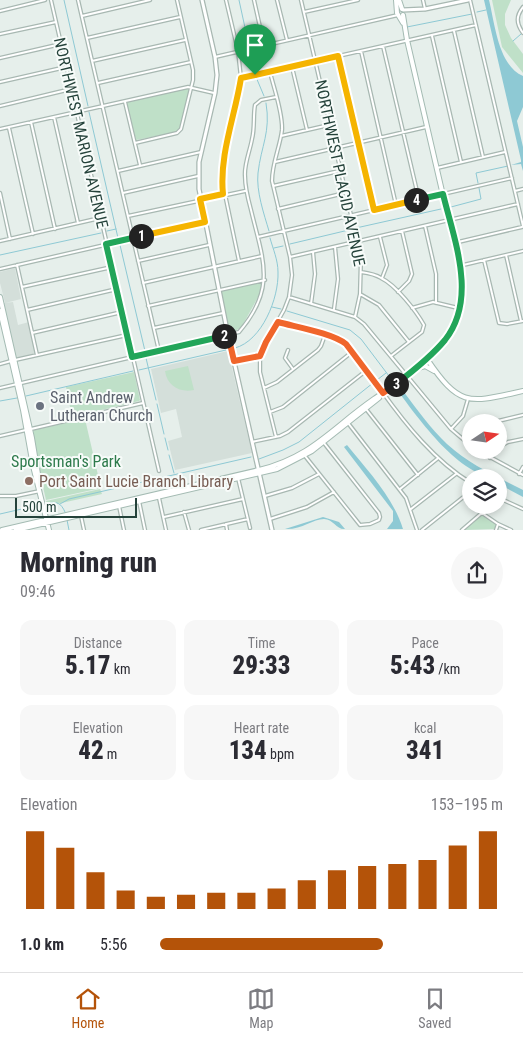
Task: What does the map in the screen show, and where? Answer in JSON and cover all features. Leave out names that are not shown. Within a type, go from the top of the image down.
[{"type":"main road","points":[[16,530],[80,513],[277,469],[324,442],[427,359],[445,340],[460,308],[462,284],[400,10]]},
{"type":"main road","points":[[0,296],[29,429],[33,466],[49,530]]},
{"type":"main road","points":[[0,311],[8,339]]},
{"type":"main road","points":[[427,359],[451,389],[468,398],[483,399],[523,390]]},
{"type":"main road","points":[[413,370],[425,366],[437,373]]},
{"type":"main road","points":[[304,454],[366,409],[383,393]]},
{"type":"main road","points":[[80,513],[119,506],[259,472]]},
{"type":"main road","points":[[3,529],[47,521]]},
{"type":"street","points":[[0,10],[45,0]]},
{"type":"street","name":"NORTHWEST MARION AVENUE","points":[[51,0],[159,471]]},
{"type":"street","points":[[78,0],[159,351]]},
{"type":"street","points":[[82,16],[150,0]]},
{"type":"street","points":[[135,143],[179,132],[181,129],[191,87],[191,62],[177,0]]},
{"type":"street","points":[[202,0],[215,57],[217,75],[215,93],[201,152],[198,176],[200,199],[223,313],[272,530]]},
{"type":"street","points":[[226,0],[238,51],[241,78],[223,164],[222,180],[223,194],[239,261]]},
{"type":"street","points":[[254,0],[264,46]]},
{"type":"street","points":[[277,0],[286,40]]},
{"type":"street","name":"NORTHWEST PLACID AVENUE","points":[[301,0],[357,242],[362,272],[355,316]]},
{"type":"street","points":[[304,12],[358,0]]},
{"type":"street","points":[[423,0],[425,9]]},
{"type":"street","points":[[400,10],[412,11],[469,0],[506,152],[523,226],[454,243]]},
{"type":"street","points":[[523,6],[518,13],[517,19],[523,33]]},
{"type":"street","points":[[215,57],[392,16],[404,9],[412,11]]},
{"type":"street","points":[[87,38],[181,17]]},
{"type":"street","points":[[0,34],[56,22]]},
{"type":"street","points":[[241,78],[476,25]]},
{"type":"street","points":[[454,30],[484,157]]},
{"type":"street","points":[[432,35],[461,162]]},
{"type":"street","points":[[92,61],[186,39]]},
{"type":"street","points":[[0,58],[61,44]]},
{"type":"street","points":[[383,46],[419,200]]},
{"type":"street","points":[[360,51],[396,205]]},
{"type":"street","points":[[338,56],[374,210]]},
{"type":"street","points":[[98,84],[191,62]]},
{"type":"street","points":[[292,66],[307,130]]},
{"type":"street","points":[[0,82],[66,67]]},
{"type":"street","points":[[270,72],[282,122],[281,136],[272,176],[273,186],[290,258],[292,275],[289,297],[260,356],[260,372],[276,437]]},
{"type":"street","points":[[0,130],[191,87],[215,93]]},
{"type":"street","points":[[0,106],[71,89]]},
{"type":"street","points":[[0,388],[239,332],[258,303],[265,280],[262,256],[244,174],[252,138],[255,105],[261,100],[276,97]]},
{"type":"street","points":[[125,101],[140,165]]},
{"type":"street","points":[[54,117],[78,223]]},
{"type":"street","points":[[31,122],[55,229]]},
{"type":"street","points":[[281,136],[330,125]]},
{"type":"street","points":[[274,162],[427,126]]},
{"type":"street","points":[[9,128],[33,234]]},
{"type":"street","points":[[118,171],[201,152]]},
{"type":"street","points":[[437,168],[506,152]]},
{"type":"street","points":[[273,186],[340,171]]},
{"type":"street","points":[[123,193],[198,176]]},
{"type":"street","points":[[258,237],[512,178]]},
{"type":"street","points":[[515,191],[523,189]]},
{"type":"street","points":[[128,216],[246,190]]},
{"type":"street","points":[[0,193],[10,239]]},
{"type":"street","points":[[278,209],[346,193]]},
{"type":"street","points":[[290,258],[518,204]]},
{"type":"street","points":[[0,242],[100,218]]},
{"type":"street","points":[[0,269],[205,222]]},
{"type":"street","points":[[425,226],[436,274],[436,303]]},
{"type":"street","points":[[398,292],[408,283],[412,274],[402,231]]},
{"type":"street","points":[[380,237],[387,265],[382,278]]},
{"type":"street","points":[[138,261],[209,244]]},
{"type":"street","points":[[334,309],[338,280],[335,247]]},
{"type":"street","points":[[459,266],[523,251]]},
{"type":"street","points":[[312,304],[315,274],[313,252]]},
{"type":"street","points":[[484,260],[499,323],[507,324],[522,321],[506,255]]},
{"type":"street","points":[[143,284],[262,256]]},
{"type":"street","points":[[17,266],[37,355]]},
{"type":"street","points":[[22,287],[112,267]]},
{"type":"street","points":[[362,272],[382,278],[398,292],[423,323],[424,329],[391,356]]},
{"type":"street","points":[[148,306],[265,280]]},
{"type":"street","points":[[27,310],[117,289]]},
{"type":"street","points":[[360,294],[378,305],[409,342]]},
{"type":"street","points":[[289,297],[355,316],[364,324],[451,428],[462,437]]},
{"type":"street","points":[[412,308],[436,303],[460,308]]},
{"type":"street","points":[[32,333],[122,312]]},
{"type":"street","points":[[154,328],[223,313]]},
{"type":"street","points":[[278,322],[342,340],[438,459],[462,478]]},
{"type":"street","points":[[0,364],[127,335]]},
{"type":"street","points":[[264,388],[277,382],[318,350],[325,335]]},
{"type":"street","points":[[0,340],[8,339]]},
{"type":"street","points":[[288,350],[286,359],[293,369]]},
{"type":"street","points":[[270,412],[283,407],[353,352]]},
{"type":"street","points":[[234,361],[260,356]]},
{"type":"street","points":[[252,442],[276,437],[288,432],[367,370]]},
{"type":"street","points":[[451,428],[463,416],[468,398]]},
{"type":"street","points":[[0,436],[143,403]]},
{"type":"street","points":[[366,409],[418,475]]},
{"type":"street","points":[[508,419],[523,415]]},
{"type":"street","points":[[347,422],[400,489],[411,509],[417,530]]},
{"type":"street","points":[[508,443],[523,439]]},
{"type":"street","points":[[304,454],[360,525],[374,523],[379,520],[380,517],[324,442]]},
{"type":"street","points":[[400,489],[438,459]]},
{"type":"street","points":[[492,459],[523,475]]},
{"type":"street","points":[[519,474],[523,467]]},
{"type":"street","points":[[265,496],[292,488],[319,474]]},
{"type":"street","points":[[411,509],[456,474]]},
{"type":"street","points":[[238,478],[250,528]]},
{"type":"street","points":[[0,496],[16,496],[40,490]]},
{"type":"street","points":[[270,519],[307,507],[334,492]]},
{"type":"street","points":[[159,495],[166,530]]},
{"type":"street","points":[[422,530],[462,498]]},
{"type":"street","points":[[164,517],[243,499]]},
{"type":"street","points":[[139,501],[145,530]]},
{"type":"street","points":[[507,502],[523,509]]},
{"type":"street","points":[[119,506],[124,530]]},
{"type":"street","points":[[184,512],[189,530]]},
{"type":"street","points":[[80,513],[84,530]]},
{"type":"street","points":[[462,530],[481,514]]},
{"type":"street","points":[[483,514],[511,530]]},
{"type":"street","points":[[201,530],[248,519]]},
{"type":"street","points":[[226,524],[227,530]]},
{"type":"street","points":[[496,530],[498,524]]},
{"type":"shaded area","points":[[15,268],[21,299],[5,303],[0,283],[0,272]]},
{"type":"shaded area","points":[[0,287],[4,303],[13,302],[18,325],[29,322],[36,354],[16,359]]},
{"type":"shaded area","points":[[228,351],[252,453],[175,470],[168,441],[182,437],[176,409],[161,413],[151,369]]},
{"type":"green space","points":[[492,0],[511,0],[505,14],[505,25],[511,38],[523,54],[523,73],[502,47]]},
{"type":"green space","points":[[189,88],[180,130],[136,140],[126,102]]},
{"type":"green space","points":[[264,281],[263,288],[241,328],[228,334],[220,291]]},
{"type":"green space","points":[[188,366],[194,390],[189,391],[179,389],[171,384],[165,371]]},
{"type":"green space","points":[[134,372],[139,401],[72,417],[66,387]]},
{"type":"green space","name":"Sportsman's Park","points":[[85,419],[101,488],[46,500],[33,432],[34,430]]},
{"type":"green space","points":[[100,489],[102,494],[48,506],[46,501]]},
{"type":"green space","points":[[482,515],[496,524],[495,529],[464,530]]},
{"type":"water","points":[[484,0],[489,0],[499,43],[508,63],[523,76],[523,107],[517,121],[523,147],[523,171],[521,164],[511,165],[521,162],[521,160]]},
{"type":"water","points":[[399,388],[429,425],[447,444],[462,455],[462,459],[467,459],[483,469],[472,469],[455,458],[429,431],[397,390]]},
{"type":"water","points":[[347,445],[386,495],[399,517],[403,529],[387,529],[393,521],[393,511],[344,447]]},
{"type":"water","points":[[507,482],[523,490],[523,497],[507,488]]},
{"type":"water","points":[[323,517],[339,522],[345,529],[324,519],[296,528],[285,529]]},
{"type":"waterway","points":[[64,0],[88,106]]},
{"type":"waterway","points":[[239,0],[249,46]]},
{"type":"waterway","points":[[477,12],[486,10]]},
{"type":"waterway","points":[[407,27],[472,14]]},
{"type":"waterway","points":[[513,41],[521,34]]},
{"type":"waterway","points":[[251,51],[255,72]]},
{"type":"waterway","points":[[256,77],[264,96]]},
{"type":"waterway","points":[[266,103],[267,122],[259,163],[258,187],[269,231]]},
{"type":"waterway","points":[[89,112],[118,238]]},
{"type":"waterway","points":[[478,183],[476,173],[508,166]]},
{"type":"waterway","points":[[451,207],[481,199],[479,188]]},
{"type":"waterway","points":[[356,228],[441,209]]},
{"type":"waterway","points":[[107,231],[116,229]]},
{"type":"waterway","points":[[290,244],[353,229]]},
{"type":"waterway","points":[[0,255],[101,233]]},
{"type":"waterway","points":[[235,348],[245,344],[261,328],[276,294],[278,272],[270,238]]},
{"type":"waterway","points":[[120,245],[145,351]]},
{"type":"waterway","points":[[274,248],[283,246]]},
{"type":"waterway","points":[[272,307],[281,309]]},
{"type":"waterway","points":[[287,311],[350,330],[361,339],[392,380]]},
{"type":"waterway","points":[[139,370],[226,350]]},
{"type":"waterway","points":[[146,358],[156,400]]},
{"type":"waterway","points":[[26,396],[133,371]]},
{"type":"waterway","points":[[377,380],[386,373]]},
{"type":"waterway","points":[[259,459],[299,442],[373,383]]},
{"type":"waterway","points":[[0,401],[17,398]]},
{"type":"waterway","points":[[157,404],[164,434]]},
{"type":"waterway","points":[[165,438],[168,450]]},
{"type":"waterway","points":[[169,455],[174,473]]},
{"type":"waterway","points":[[60,504],[69,499],[251,457]]},
{"type":"waterway","points":[[47,503],[58,503],[65,512]]},
{"type":"waterway","points":[[0,514],[39,505]]},
{"type":"waterway","points":[[67,520],[69,530]]},
{"type":"place","name":"Saint Andrew Lutheran Church","points":[[40,406]]},
{"type":"place","name":"Port Saint Lucie Branch Library","points":[[29,481]]},
{"type":"route","points":[[338,56],[374,210],[443,194],[461,273],[460,308],[451,331],[438,348],[427,359],[383,393],[342,340],[278,322],[260,356],[234,361],[228,335],[132,357],[106,244],[205,222],[200,199],[223,194],[223,164],[241,78],[255,75],[338,56]]}]
